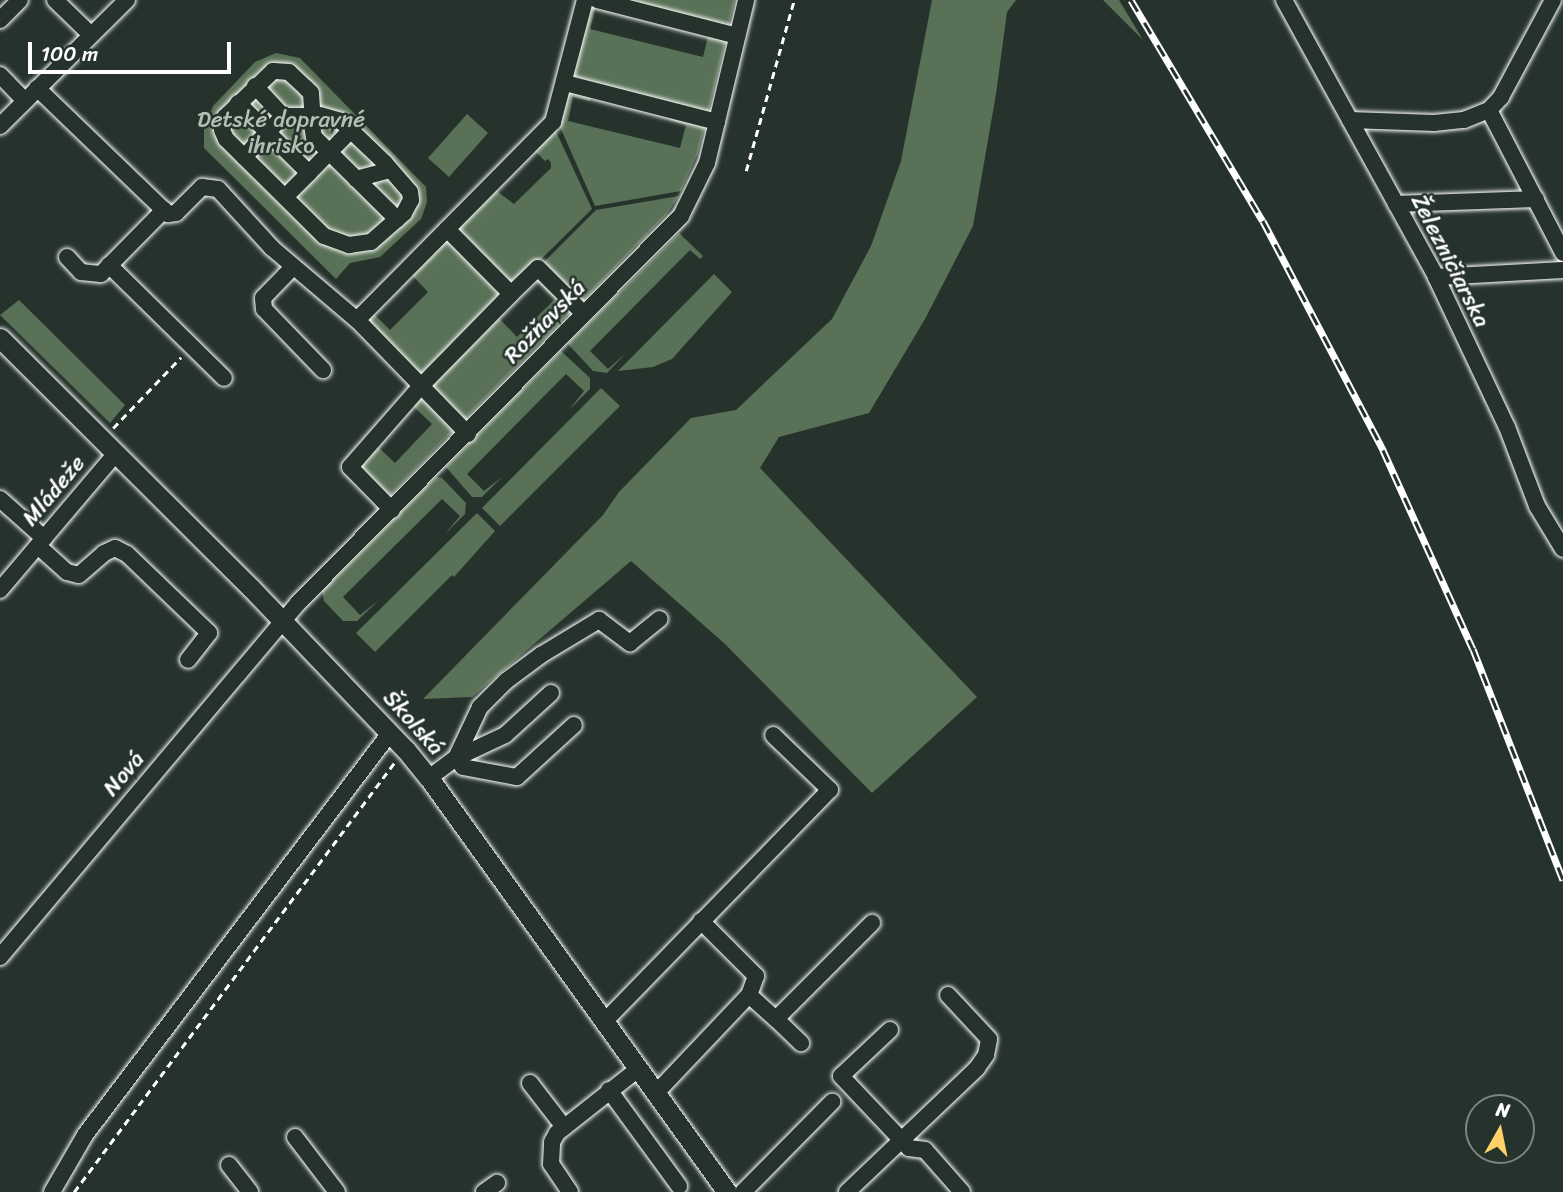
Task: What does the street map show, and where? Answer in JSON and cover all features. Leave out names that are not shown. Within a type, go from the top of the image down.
[{"type":"main road","name":"Školská","points":[[0,338],[283,620],[406,750],[429,778],[727,1192]]},
{"type":"street","points":[[0,20],[20,0]]},
{"type":"street","points":[[55,0],[91,35]]},
{"type":"street","points":[[0,126],[127,0]]},
{"type":"street","points":[[356,320],[553,122],[584,0]]},
{"type":"street","points":[[597,0],[737,36]]},
{"type":"street","name":"Rožňavská","points":[[283,620],[681,216],[707,163],[746,0]]},
{"type":"street","name":"Železničiarska","points":[[1284,0],[1436,277],[1507,427],[1537,506],[1563,549]]},
{"type":"street","points":[[1350,120],[1434,123],[1464,120],[1489,110],[1501,97],[1553,0]]},
{"type":"street","points":[[255,86],[283,116],[311,116],[335,117],[351,130],[410,192],[408,208],[397,219],[371,242],[349,246],[324,236],[226,139],[222,130],[225,117],[238,103],[255,86],[269,72],[284,70],[311,93],[311,116],[312,135],[397,219]]},
{"type":"street","points":[[0,75],[24,101]]},
{"type":"street","points":[[565,83],[717,122]]},
{"type":"street","points":[[37,88],[168,214],[176,213],[202,187],[218,189],[272,248],[356,320],[468,434]]},
{"type":"street","points":[[238,103],[309,173]]},
{"type":"street","points":[[1489,110],[1563,254]]},
{"type":"street","points":[[244,157],[283,116]]},
{"type":"street","points":[[285,197],[351,130]]},
{"type":"street","points":[[356,179],[390,170]]},
{"type":"street","points":[[1396,204],[1535,199]]},
{"type":"street","points":[[67,257],[81,272],[101,274],[164,210]]},
{"type":"street","points":[[447,229],[511,294]]},
{"type":"street","points":[[109,265],[223,378]]},
{"type":"street","points":[[293,267],[262,298],[264,309],[323,370]]},
{"type":"street","points":[[392,510],[350,467],[421,386],[511,294],[538,268],[584,314]]},
{"type":"street","points":[[1436,277],[1563,270]]},
{"type":"street","name":"Mládeže","points":[[0,590],[116,453]]},
{"type":"street","points":[[0,499],[67,572],[79,575],[104,552],[115,548],[127,554],[209,633],[188,660]]},
{"type":"street","points":[[456,758],[480,707],[506,681],[541,654],[599,620],[630,642],[660,619]]},
{"type":"street","name":"Nová","points":[[0,957],[283,620]]},
{"type":"street","points":[[429,778],[456,758],[505,735],[551,693]]},
{"type":"street","points":[[456,758],[463,767],[517,778],[574,725]]},
{"type":"street","points":[[52,1192],[85,1135],[390,733]]},
{"type":"street","points":[[604,1022],[830,790],[773,735]]},
{"type":"street","points":[[656,1093],[750,995],[756,976],[701,921]]},
{"type":"street","points":[[776,1019],[872,923]]},
{"type":"street","points":[[750,995],[801,1043]]},
{"type":"street","points":[[847,1192],[977,1068],[986,1055],[989,1039],[948,995]]},
{"type":"street","points":[[890,1030],[841,1076],[910,1149],[925,1150],[962,1192]]},
{"type":"street","points":[[570,1192],[551,1164],[552,1142],[564,1127],[639,1069]]},
{"type":"street","points":[[530,1083],[564,1127]]},
{"type":"street","points":[[609,1090],[679,1186]]},
{"type":"street","points":[[743,1192],[832,1102]]},
{"type":"street","points":[[295,1137],[337,1192]]},
{"type":"street","points":[[229,1165],[250,1192]]},
{"type":"path","points":[[746,171],[794,0]]},
{"type":"path","points":[[113,428],[192,346]]},
{"type":"path","points":[[74,1192],[305,878],[406,750]]},
{"type":"green space","points":[[614,0],[735,0],[728,27]]},
{"type":"green space","points":[[932,0],[1016,0],[1007,12],[973,226],[925,319],[869,413],[779,437],[760,468],[977,697],[872,793],[725,644],[631,561],[472,697],[423,699],[603,515],[619,492],[691,418],[736,410],[832,319],[871,246],[901,161]]},
{"type":"green space","points":[[1103,0],[1119,0],[1143,40]]},
{"type":"green space","points":[[596,5],[590,29],[703,57],[709,32],[726,39],[708,113],[571,80],[590,6]]},
{"type":"green space","name":"Detské dopravné ihrisko","points":[[276,53],[300,58],[426,187],[427,202],[421,219],[380,257],[350,263],[336,279],[204,148],[204,128],[213,106],[255,62]]},
{"type":"green space","points":[[566,91],[591,95],[590,101],[573,97],[568,121],[680,148],[686,125],[670,120],[671,114],[705,125],[698,153],[681,191],[595,206],[557,120]]},
{"type":"green space","points":[[467,114],[488,133],[449,177],[428,158]]},
{"type":"green space","points":[[554,127],[592,209],[521,279],[508,283],[459,234],[458,226],[495,186],[498,192],[514,204],[551,168],[548,159],[545,161],[532,148]]},
{"type":"green space","points":[[679,196],[666,215],[583,301],[575,299],[541,265],[596,210]]},
{"type":"green space","points":[[679,233],[703,256],[700,259],[690,250],[590,351],[608,369],[626,353],[607,373],[593,371],[568,344]]},
{"type":"green space","points":[[446,239],[502,292],[426,374],[419,375],[369,328],[367,318],[373,313],[390,330],[428,292],[411,274]]},
{"type":"green space","points":[[714,274],[732,292],[672,359],[653,367],[618,371]]},
{"type":"green space","points":[[538,278],[572,311],[465,419],[460,419],[432,388],[432,383],[496,315],[517,337],[555,299],[536,280]]},
{"type":"green space","points":[[19,300],[125,405],[110,423],[0,315]]},
{"type":"green space","points":[[561,351],[590,378],[590,389],[569,410],[584,391],[566,374],[467,474],[484,491],[502,477],[482,497],[472,497],[446,467]]},
{"type":"green space","points":[[601,388],[620,406],[500,526],[482,508]]},
{"type":"green space","points":[[422,400],[430,403],[451,424],[453,431],[391,494],[384,494],[359,467],[377,446],[395,463],[432,424],[414,407],[413,404]]},
{"type":"green space","points":[[436,477],[442,478],[466,503],[465,514],[445,534],[460,516],[442,499],[343,597],[360,615],[379,600],[357,621],[343,621],[324,601],[322,591]]},
{"type":"green space","points":[[477,513],[495,531],[454,577],[452,575],[375,652],[356,633]]},
{"type":"railway","points":[[1131,0],[1263,221],[1383,450],[1473,649],[1563,880]]}]
